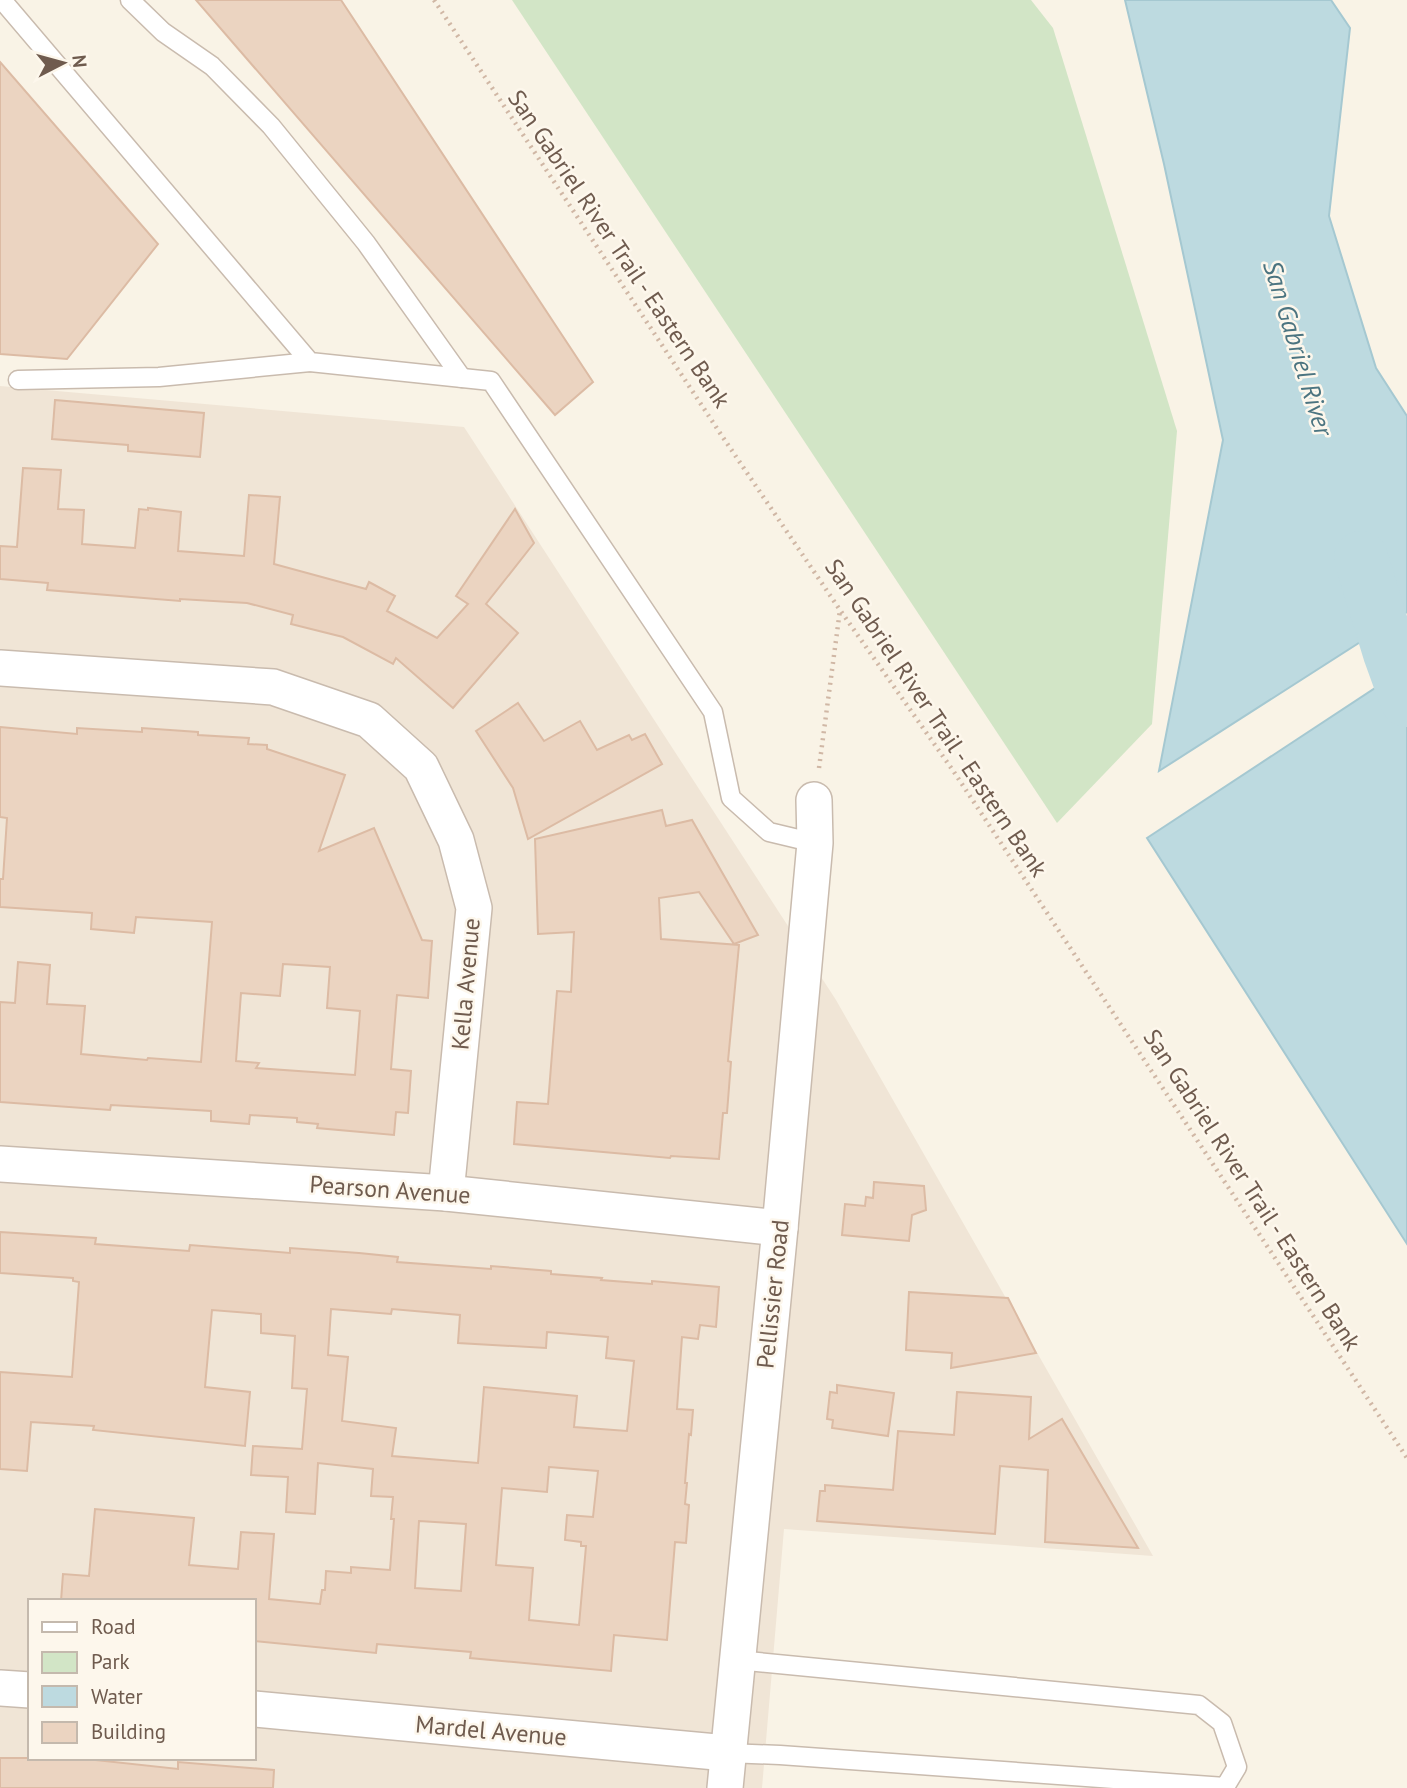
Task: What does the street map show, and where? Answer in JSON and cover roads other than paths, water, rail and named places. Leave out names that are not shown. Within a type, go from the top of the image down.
[{"type":"street","name":"Kella Avenue","points":[[0,668],[273,687],[369,720],[421,766],[456,840],[474,908],[446,1193]]},
{"type":"street","name":"Pellissier Road","points":[[724,1788],[780,1228],[815,843],[814,800]]},
{"type":"street","name":"Pearson Avenue","points":[[0,1164],[446,1193],[780,1228]]},
{"type":"street","points":[[0,1688],[28,1690]]},
{"type":"street","name":"Mardel Avenue","points":[[256,1709],[727,1753]]},
{"type":"lane","points":[[2,0],[310,362]]},
{"type":"lane","points":[[130,0],[163,32],[212,66],[271,126],[366,243],[462,378]]},
{"type":"lane","points":[[18,380],[159,377],[310,362],[491,381],[713,712],[731,798],[769,832],[815,843]]},
{"type":"lane","points":[[727,1753],[1225,1787],[1237,1767],[1222,1723],[1199,1705],[737,1660]]},
{"type":"water","points":[[1125,0],[1331,0],[1350,28],[1329,216],[1376,368],[1407,416],[1407,612],[1159,771],[1223,440],[1164,164]]},
{"type":"water","points":[[1407,667],[1407,1244],[1147,838]]},
{"type":"waterway","name":"San Gabriel River","points":[[1361,558],[1407,700]]}]
